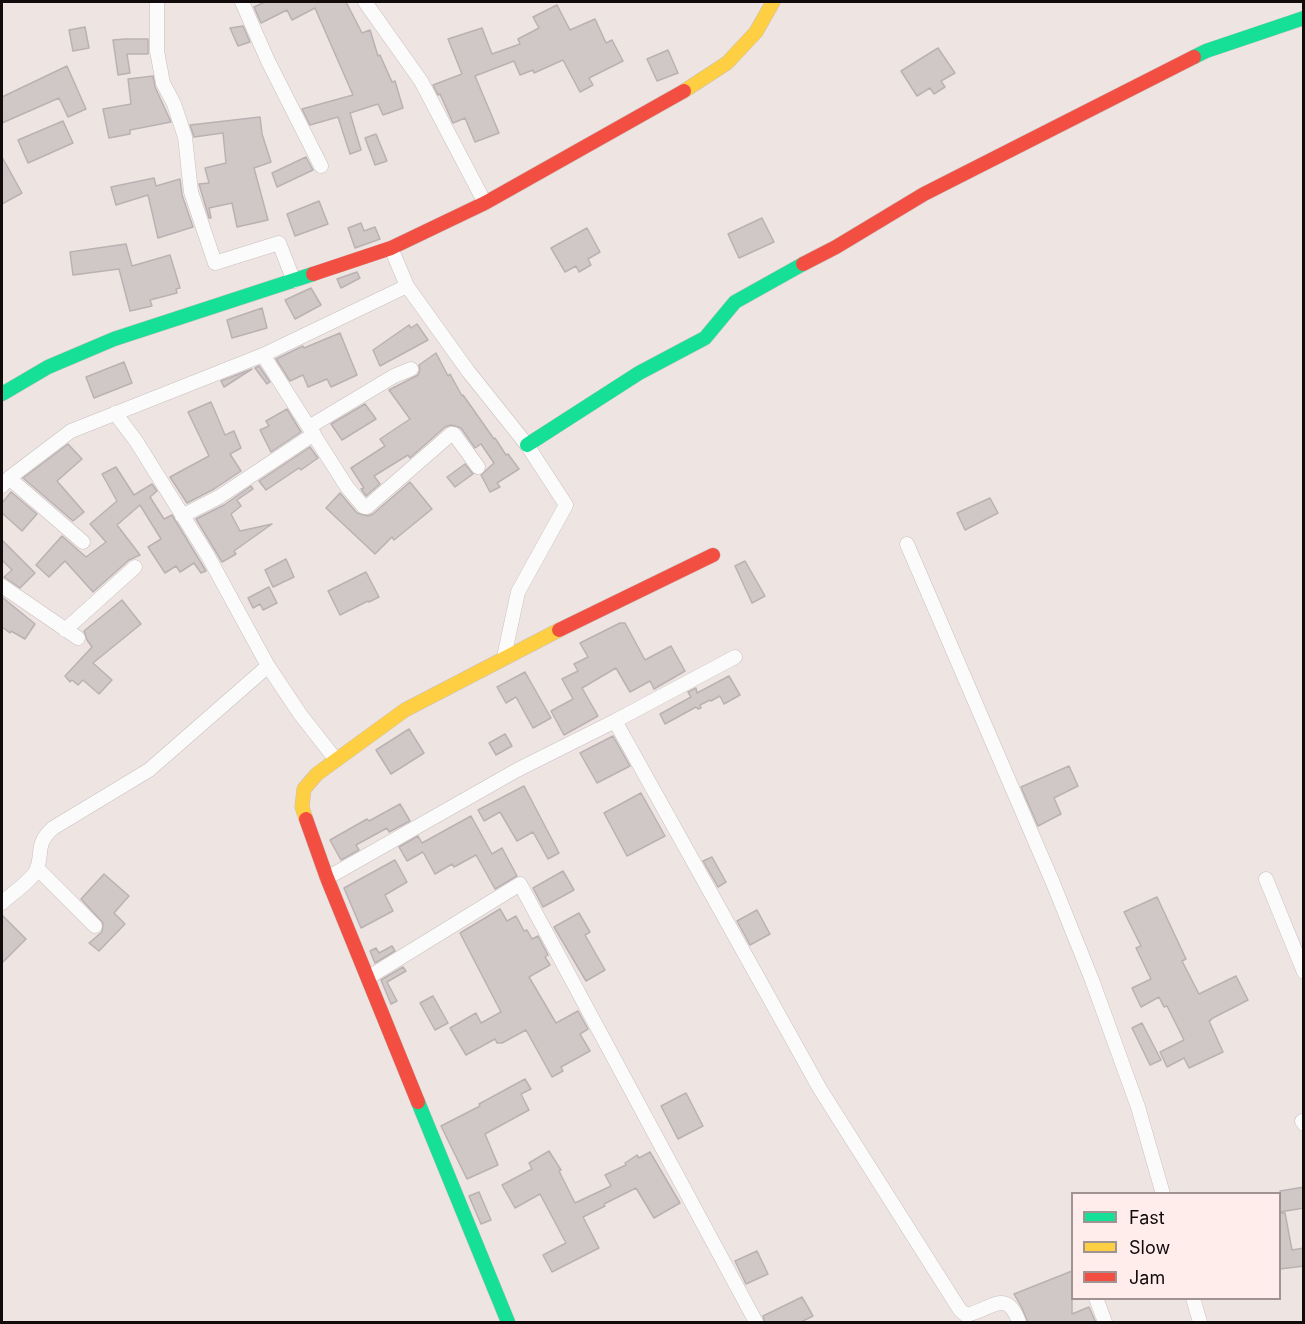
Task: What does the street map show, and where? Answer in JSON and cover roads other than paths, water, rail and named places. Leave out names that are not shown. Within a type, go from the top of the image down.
[{"type":"street","points":[[157,2],[157,51],[163,83],[174,104],[185,137],[191,192],[215,263],[279,243],[294,281]]},
{"type":"street","points":[[242,2],[268,61],[321,166]]},
{"type":"street","points":[[365,2],[421,81],[485,203]]},
{"type":"street","points":[[2,394],[48,367],[114,339],[391,248],[485,203],[704,80],[727,63],[756,32],[768,4]]},
{"type":"street","points":[[526,445],[639,373],[705,338],[735,302],[836,247],[924,194],[1206,51],[1304,18]]},
{"type":"street","points":[[391,248],[407,286],[468,371],[526,445],[566,505],[518,592],[504,657]]},
{"type":"street","points":[[83,542],[5,482],[71,431],[263,355],[407,286]]},
{"type":"street","points":[[263,355],[347,487],[364,507],[367,507],[448,435],[454,434],[478,467]]},
{"type":"street","points":[[182,516],[219,497],[311,430],[394,376],[411,369]]},
{"type":"street","points":[[116,412],[208,556],[268,666],[300,714],[336,760]]},
{"type":"street","points":[[907,544],[1053,883],[1092,980],[1138,1107],[1162,1192]]},
{"type":"street","points":[[508,1323],[327,878],[302,807],[304,789],[317,774],[405,710],[504,657],[713,555]]},
{"type":"street","points":[[65,630],[135,567]]},
{"type":"street","points":[[2,586],[78,638]]},
{"type":"street","points":[[327,878],[517,770],[735,657]]},
{"type":"street","points":[[2,903],[35,873],[40,846],[45,836],[53,828],[149,770],[268,666]]},
{"type":"street","points":[[615,721],[820,1089],[960,1310],[966,1315],[1007,1303],[1012,1306],[1019,1323]]},
{"type":"street","points":[[37,868],[94,926]]},
{"type":"street","points":[[1266,879],[1304,972]]},
{"type":"street","points":[[369,977],[520,884],[756,1323]]},
{"type":"street","points":[[1096,1300],[1105,1323]]},
{"type":"street","points":[[1193,1300],[1200,1323]]}]
